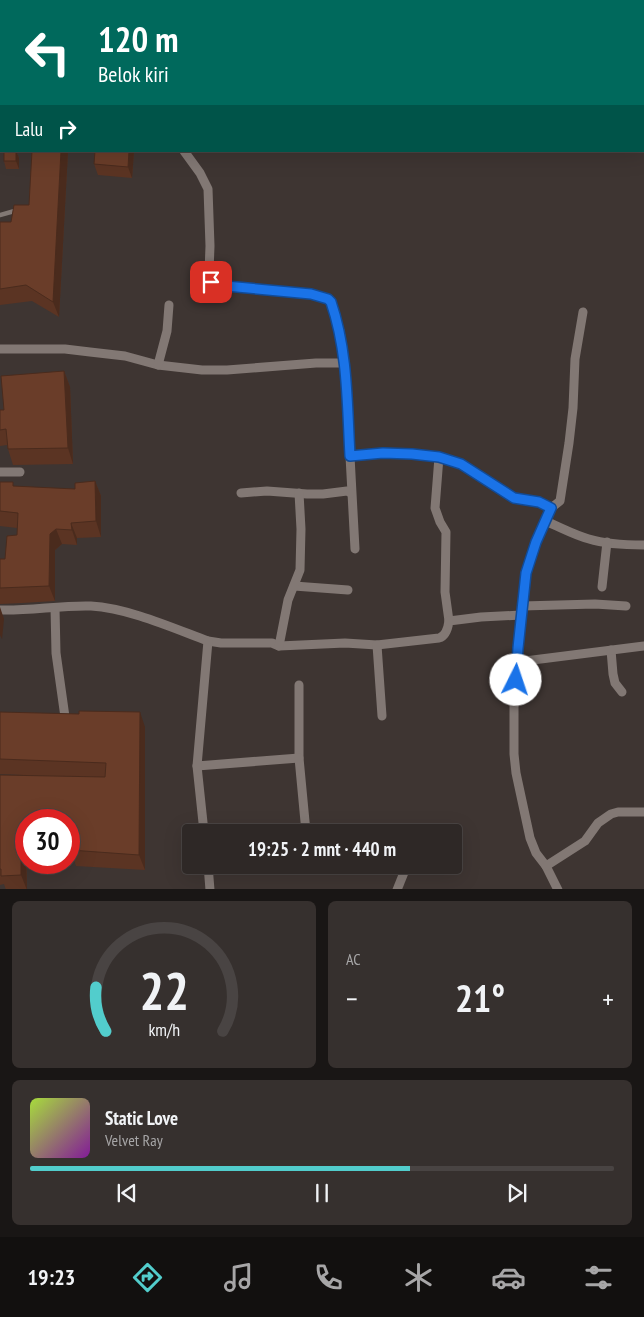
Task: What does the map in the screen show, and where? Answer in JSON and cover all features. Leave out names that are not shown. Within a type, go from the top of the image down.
[{"type":"street","points":[[185,152],[200,173],[208,189],[211,282],[215,285],[311,294],[330,300],[340,331],[345,363],[355,549]]},
{"type":"street","points":[[158,366],[167,331],[169,304]]},
{"type":"street","points":[[558,889],[546,866],[536,853],[530,838],[516,773],[513,738],[514,699],[526,573],[536,542],[551,508],[560,501],[563,484],[573,408],[575,358],[582,312]]},
{"type":"street","points":[[0,349],[90,352],[125,356],[158,366],[202,370],[345,363]]},
{"type":"street","points":[[350,456],[383,453],[439,457],[461,464],[514,498],[539,502],[551,508]]},
{"type":"street","points":[[0,610],[92,606],[130,613],[208,641],[280,646],[345,643],[377,645],[443,637],[449,621],[445,592],[446,532],[435,508],[439,457]]},
{"type":"street","points":[[0,472],[20,472]]},
{"type":"street","points":[[241,493],[268,490],[322,494],[347,490],[351,493]]},
{"type":"street","points":[[280,646],[288,600],[300,570],[301,529],[299,493]]},
{"type":"street","points":[[545,521],[590,539],[644,546]]},
{"type":"street","points":[[602,587],[607,542]]},
{"type":"street","points":[[294,586],[348,590]]},
{"type":"street","points":[[449,621],[595,604],[626,606]]},
{"type":"street","points":[[56,608],[56,653],[65,717]]},
{"type":"street","points":[[203,824],[197,766],[208,641]]},
{"type":"street","points":[[377,645],[382,716]]},
{"type":"street","points":[[517,662],[644,646]]},
{"type":"street","points":[[611,650],[615,683],[622,692]]},
{"type":"street","points":[[299,685],[299,758],[305,824]]},
{"type":"street","points":[[197,766],[299,758]]},
{"type":"street","points":[[546,866],[585,842],[598,823],[611,814],[618,812],[644,812]]},
{"type":"street","points":[[209,874],[210,889]]},
{"type":"street","points":[[397,889],[403,874]]},
{"type":"lane","points":[[0,215],[18,210]]},
{"type":"building","points":[[4,152],[16,152],[16,161],[4,161]]},
{"type":"building","points":[[32,152],[61,152],[53,302],[26,285],[0,289],[0,222],[11,222],[14,205],[29,205]]},
{"type":"building","points":[[95,152],[129,152],[128,167],[94,164]]},
{"type":"building","points":[[64,371],[68,448],[8,449],[6,429],[0,430],[0,410],[4,410],[1,376]]},
{"type":"building","points":[[95,481],[96,521],[71,523],[72,530],[56,529],[50,534],[49,586],[0,588],[0,559],[5,559],[7,536],[17,535],[18,513],[0,511],[0,482],[13,482],[13,486],[75,489],[75,483]]},
{"type":"building","points":[[79,711],[140,712],[139,855],[80,851],[80,809],[15,809],[15,874],[21,875],[1,876],[0,775],[105,777],[106,763],[0,759],[0,712],[79,714]]},
{"type":"route","points":[[211,282],[215,285],[247,289],[311,294],[330,300],[340,331],[345,363],[350,456],[383,453],[439,457],[461,464],[514,498],[539,502],[551,508],[536,542],[526,573],[516,680]]}]
